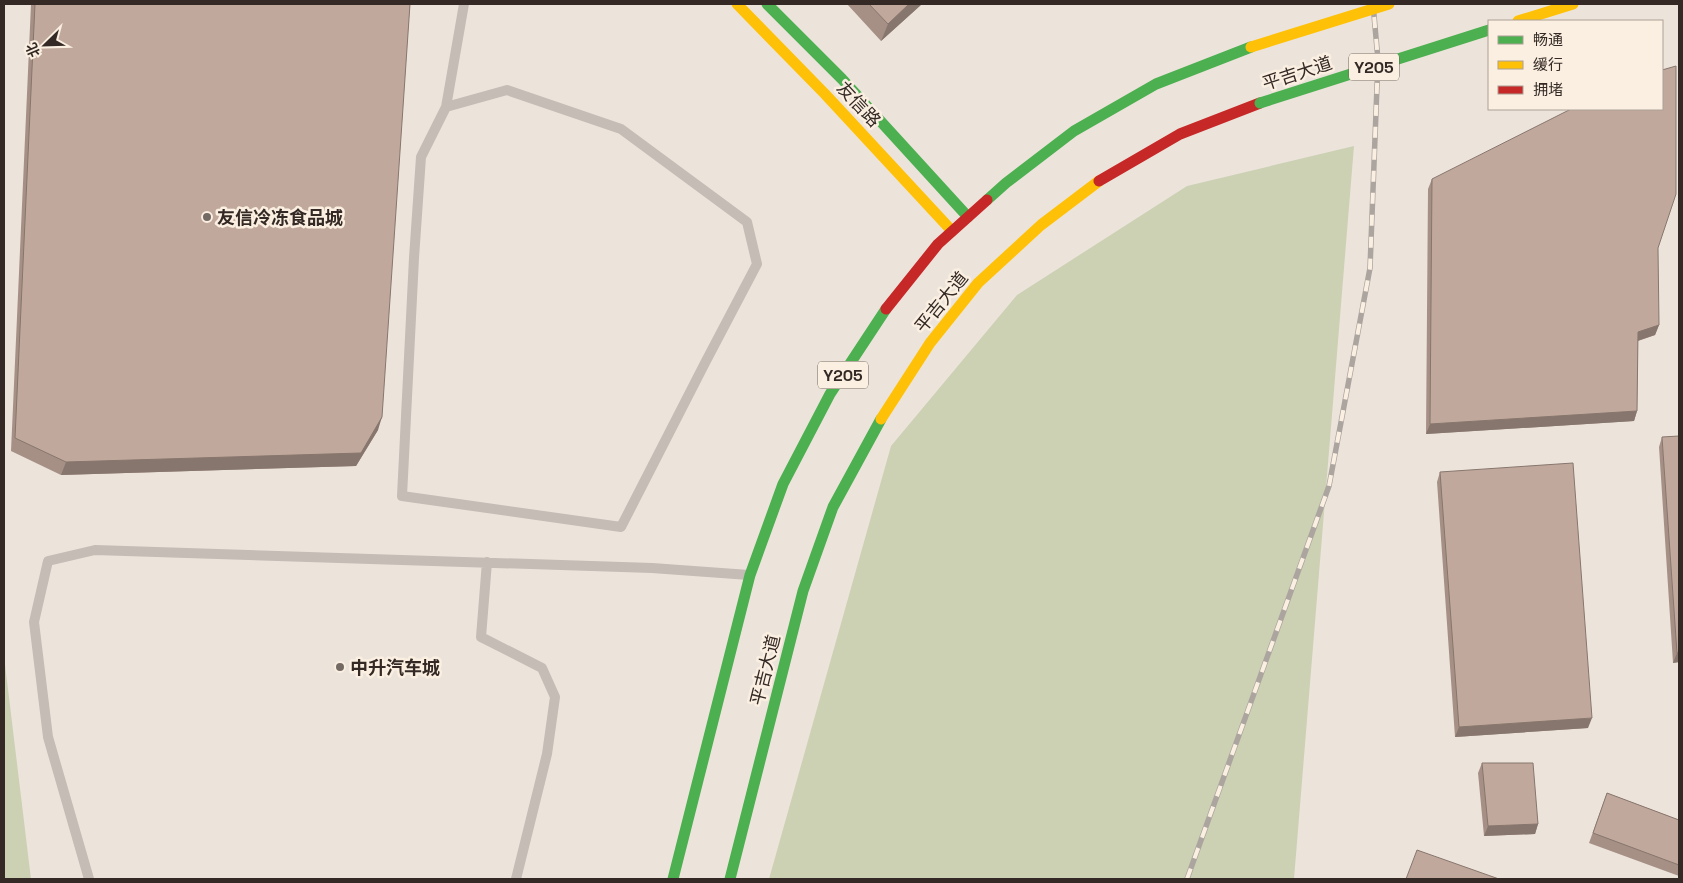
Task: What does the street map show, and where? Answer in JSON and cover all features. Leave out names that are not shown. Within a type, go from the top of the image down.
[{"type":"main road","name":"友信路","points":[[737,4],[826,94],[952,231]]},
{"type":"main road","name":"友信路","points":[[767,4],[842,79],[968,217]]},
{"type":"main road","name":"Y205","points":[[673,879],[750,575],[783,484],[830,394],[885,311],[938,244],[1006,183],[1074,130],[1156,84],[1251,47],[1389,4]]},
{"type":"main road","points":[[1521,20],[1573,4]]},
{"type":"main road","name":"平吉大道","points":[[730,879],[803,591],[833,507],[878,422],[930,343],[978,282],[1042,225],[1105,177],[1180,134],[1260,103],[1488,30]]},
{"type":"lane","points":[[446,107],[507,90],[621,129],[748,222],[757,264],[621,527],[402,496],[421,157],[446,107],[464,4]]},
{"type":"lane","points":[[89,879],[48,737],[34,622],[48,561],[95,550],[652,568],[750,575]]},
{"type":"lane","points":[[487,562],[481,637],[542,668],[555,697],[547,754],[516,879]]},
{"type":"green space","points":[[1354,146],[1294,879],[769,879],[891,446],[1017,295],[1187,186]]},
{"type":"green space","points":[[4,656],[31,879],[4,879]]},
{"type":"building","name":"友信冷冻食品城","points":[[35,4],[410,4],[382,417],[361,453],[66,462],[15,438]]},
{"type":"building","points":[[869,4],[909,4],[888,24]]},
{"type":"building","points":[[1676,66],[1676,194],[1658,248],[1659,325],[1638,332],[1637,411],[1430,424],[1432,179],[1569,110],[1663,110],[1663,70]]},
{"type":"building","points":[[1679,436],[1679,652],[1677,653],[1662,437]]},
{"type":"building","points":[[1573,463],[1592,718],[1459,727],[1440,472]]},
{"type":"building","points":[[1482,763],[1533,763],[1538,824],[1488,826]]},
{"type":"building","points":[[1607,793],[1679,820],[1679,865],[1593,833]]},
{"type":"building","points":[[1417,850],[1499,879],[1406,879]]},
{"type":"railway","points":[[1187,879],[1329,486],[1370,268],[1378,60],[1373,4]]},
{"type":"traffic: fast","points":[[767,4],[842,79],[968,217]]},
{"type":"traffic: fast","points":[[1260,103],[1488,30]]},
{"type":"traffic: fast","points":[[987,200],[1006,183],[1074,131],[1156,84],[1251,47]]},
{"type":"traffic: fast","points":[[673,879],[750,575],[783,484],[830,394],[886,309]]},
{"type":"traffic: fast","points":[[730,879],[803,591],[833,507],[881,419]]},
{"type":"traffic: slow","points":[[737,4],[825,94],[952,231]]},
{"type":"traffic: slow","points":[[1251,47],[1389,4]]},
{"type":"traffic: slow","points":[[1521,20],[1573,4]]},
{"type":"traffic: slow","points":[[881,419],[930,343],[978,283],[1041,225],[1099,181]]},
{"type":"traffic: jam","points":[[1099,181],[1180,134],[1260,103]]},
{"type":"traffic: jam","points":[[886,309],[938,244],[987,200]]},
{"type":"place","name":"友信冷冻食品城","points":[[207,217]]},
{"type":"place","name":"中升汽车城","points":[[340,667]]}]
